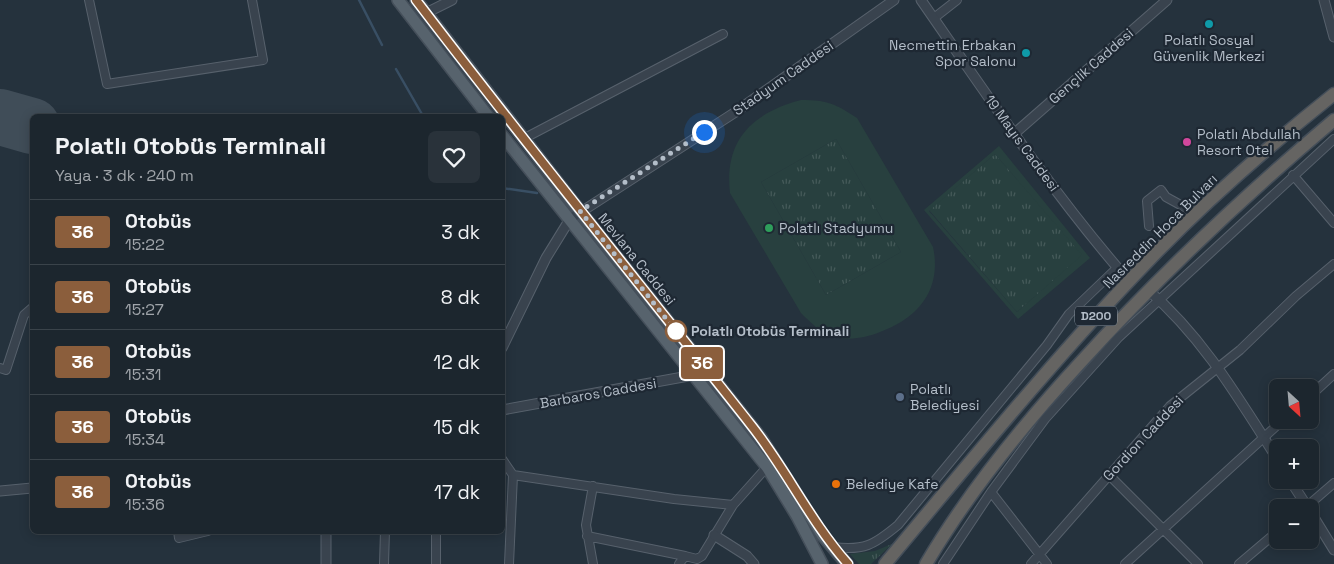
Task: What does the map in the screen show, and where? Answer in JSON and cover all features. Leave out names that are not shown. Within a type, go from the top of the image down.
[{"type":"highway","name":"Nasreddin Hoca Bulvarı","points":[[886,564],[1009,416],[1129,281],[1197,214],[1278,140],[1334,94]]},
{"type":"highway","name":"D200","points":[[926,564],[960,511],[1026,425],[1148,290],[1219,221],[1334,120]]},
{"type":"main road","points":[[398,0],[486,114]]},
{"type":"main road","name":"Mevlana Caddesi","points":[[416,0],[504,114]]},
{"type":"main road","name":"Mevlana Caddesi","points":[[505,116],[761,438],[833,547],[848,564]]},
{"type":"main road","name":"Mevlana Caddesi","points":[[505,139],[767,467],[797,516],[822,564]]},
{"type":"street","points":[[89,0],[107,84],[263,60],[252,0]]},
{"type":"street","points":[[426,13],[452,0]]},
{"type":"street","name":"Stadyum Caddesi","points":[[505,342],[546,258],[570,219],[734,114],[894,0]]},
{"type":"street","name":"19 Mayıs Caddesi","points":[[921,0],[1015,133],[1117,268],[1129,281]]},
{"type":"street","points":[[934,18],[957,0]]},
{"type":"street","name":"Gençlik Caddesi","points":[[1015,133],[1167,0]]},
{"type":"street","points":[[1324,0],[1334,37]]},
{"type":"street","points":[[523,139],[723,34]]},
{"type":"street","points":[[943,564],[991,492],[1046,419],[1119,337],[1334,139]]},
{"type":"street","points":[[1293,175],[1334,223]]},
{"type":"street","points":[[1149,226],[1147,201],[1160,190],[1166,197],[1197,214]]},
{"type":"street","name":"Gordion Caddesi","points":[[1031,564],[1170,406],[1219,367],[1334,264]]},
{"type":"street","points":[[833,547],[859,549],[871,546],[898,525],[1047,345],[1069,314],[1117,268]]},
{"type":"street","points":[[1148,290],[1160,299],[1219,367],[1269,446]]},
{"type":"street","points":[[0,368],[6,370],[24,315],[30,310]]},
{"type":"street","points":[[1319,388],[1334,374]]},
{"type":"street","name":"Barbaros Caddesi","points":[[505,409],[694,375]]},
{"type":"street","points":[[996,406],[1009,416]]},
{"type":"street","points":[[1125,564],[1274,429]]},
{"type":"street","points":[[505,463],[513,475],[510,564]]},
{"type":"street","points":[[587,536],[685,556],[699,562],[733,505],[767,467]]},
{"type":"street","points":[[513,475],[683,500],[733,505]]},
{"type":"street","points":[[1109,475],[1198,564]]},
{"type":"street","points":[[1317,499],[1334,483]]},
{"type":"street","points":[[592,564],[587,536],[588,514],[593,486]]},
{"type":"street","points":[[0,491],[30,488]]},
{"type":"street","points":[[991,492],[1038,555],[1047,564]]},
{"type":"street","points":[[1319,526],[1334,548]]},
{"type":"street","points":[[178,534],[179,538],[196,534]]},
{"type":"street","points":[[326,534],[326,564]]},
{"type":"street","points":[[384,564],[385,534]]},
{"type":"street","points":[[436,534],[436,564]]},
{"type":"street","points":[[714,535],[747,556],[754,564]]},
{"type":"street","points":[[1239,564],[1269,539]]},
{"type":"street","points":[[679,564],[685,556]]},
{"type":"green space","name":"Polatlı Stadyumu","points":[[801,100],[825,102],[843,109],[857,118],[933,247],[934,276],[925,300],[906,319],[894,326],[868,336],[850,339],[832,336],[815,326],[801,313],[730,193],[729,174],[737,144],[755,121],[784,106]],"holes":[[[836,139],[901,252],[826,295],[761,182]]]},
{"type":"green space","points":[[836,139],[901,252],[826,295],[761,182]]},
{"type":"green space","points":[[999,146],[1090,258],[1018,319],[924,210]],"holes":[[[995,154],[1082,255],[1017,312],[929,211]]]},
{"type":"green space","points":[[995,154],[1083,255],[1017,312],[929,210]]},
{"type":"green space","points":[[892,544],[871,564],[859,564],[850,554],[875,551]]},
{"type":"waterway","points":[[359,0],[382,45]]},
{"type":"waterway","points":[[396,69],[422,114]]},
{"type":"waterway","points":[[505,188],[537,193]]},
{"type":"runway","points":[[0,117],[30,125]]},
{"type":"bus line","name":"36","points":[[416,0],[504,114]]},
{"type":"bus line","name":"36","points":[[505,115],[761,438],[792,483],[823,536],[848,564]]},
{"type":"place","name":"Polatlı Sosyal Güvenlik Merkezi","points":[[1209,24]]},
{"type":"place","name":"Necmettin Erbakan Spor Salonu","points":[[1026,53]]},
{"type":"place","name":"Polatlı Abdullah Resort Otel","points":[[1187,142]]},
{"type":"place","name":"Polatlı Stadyumu","points":[[769,228]]},
{"type":"place","name":"Polatlı Otobüs Terminali","points":[[676,331]]},
{"type":"place","name":"Polatlı Belediyesi","points":[[900,397]]},
{"type":"place","name":"Belediye Kafe","points":[[836,484]]},
{"type":"route","points":[[676,331],[580,211],[704,132]]}]
